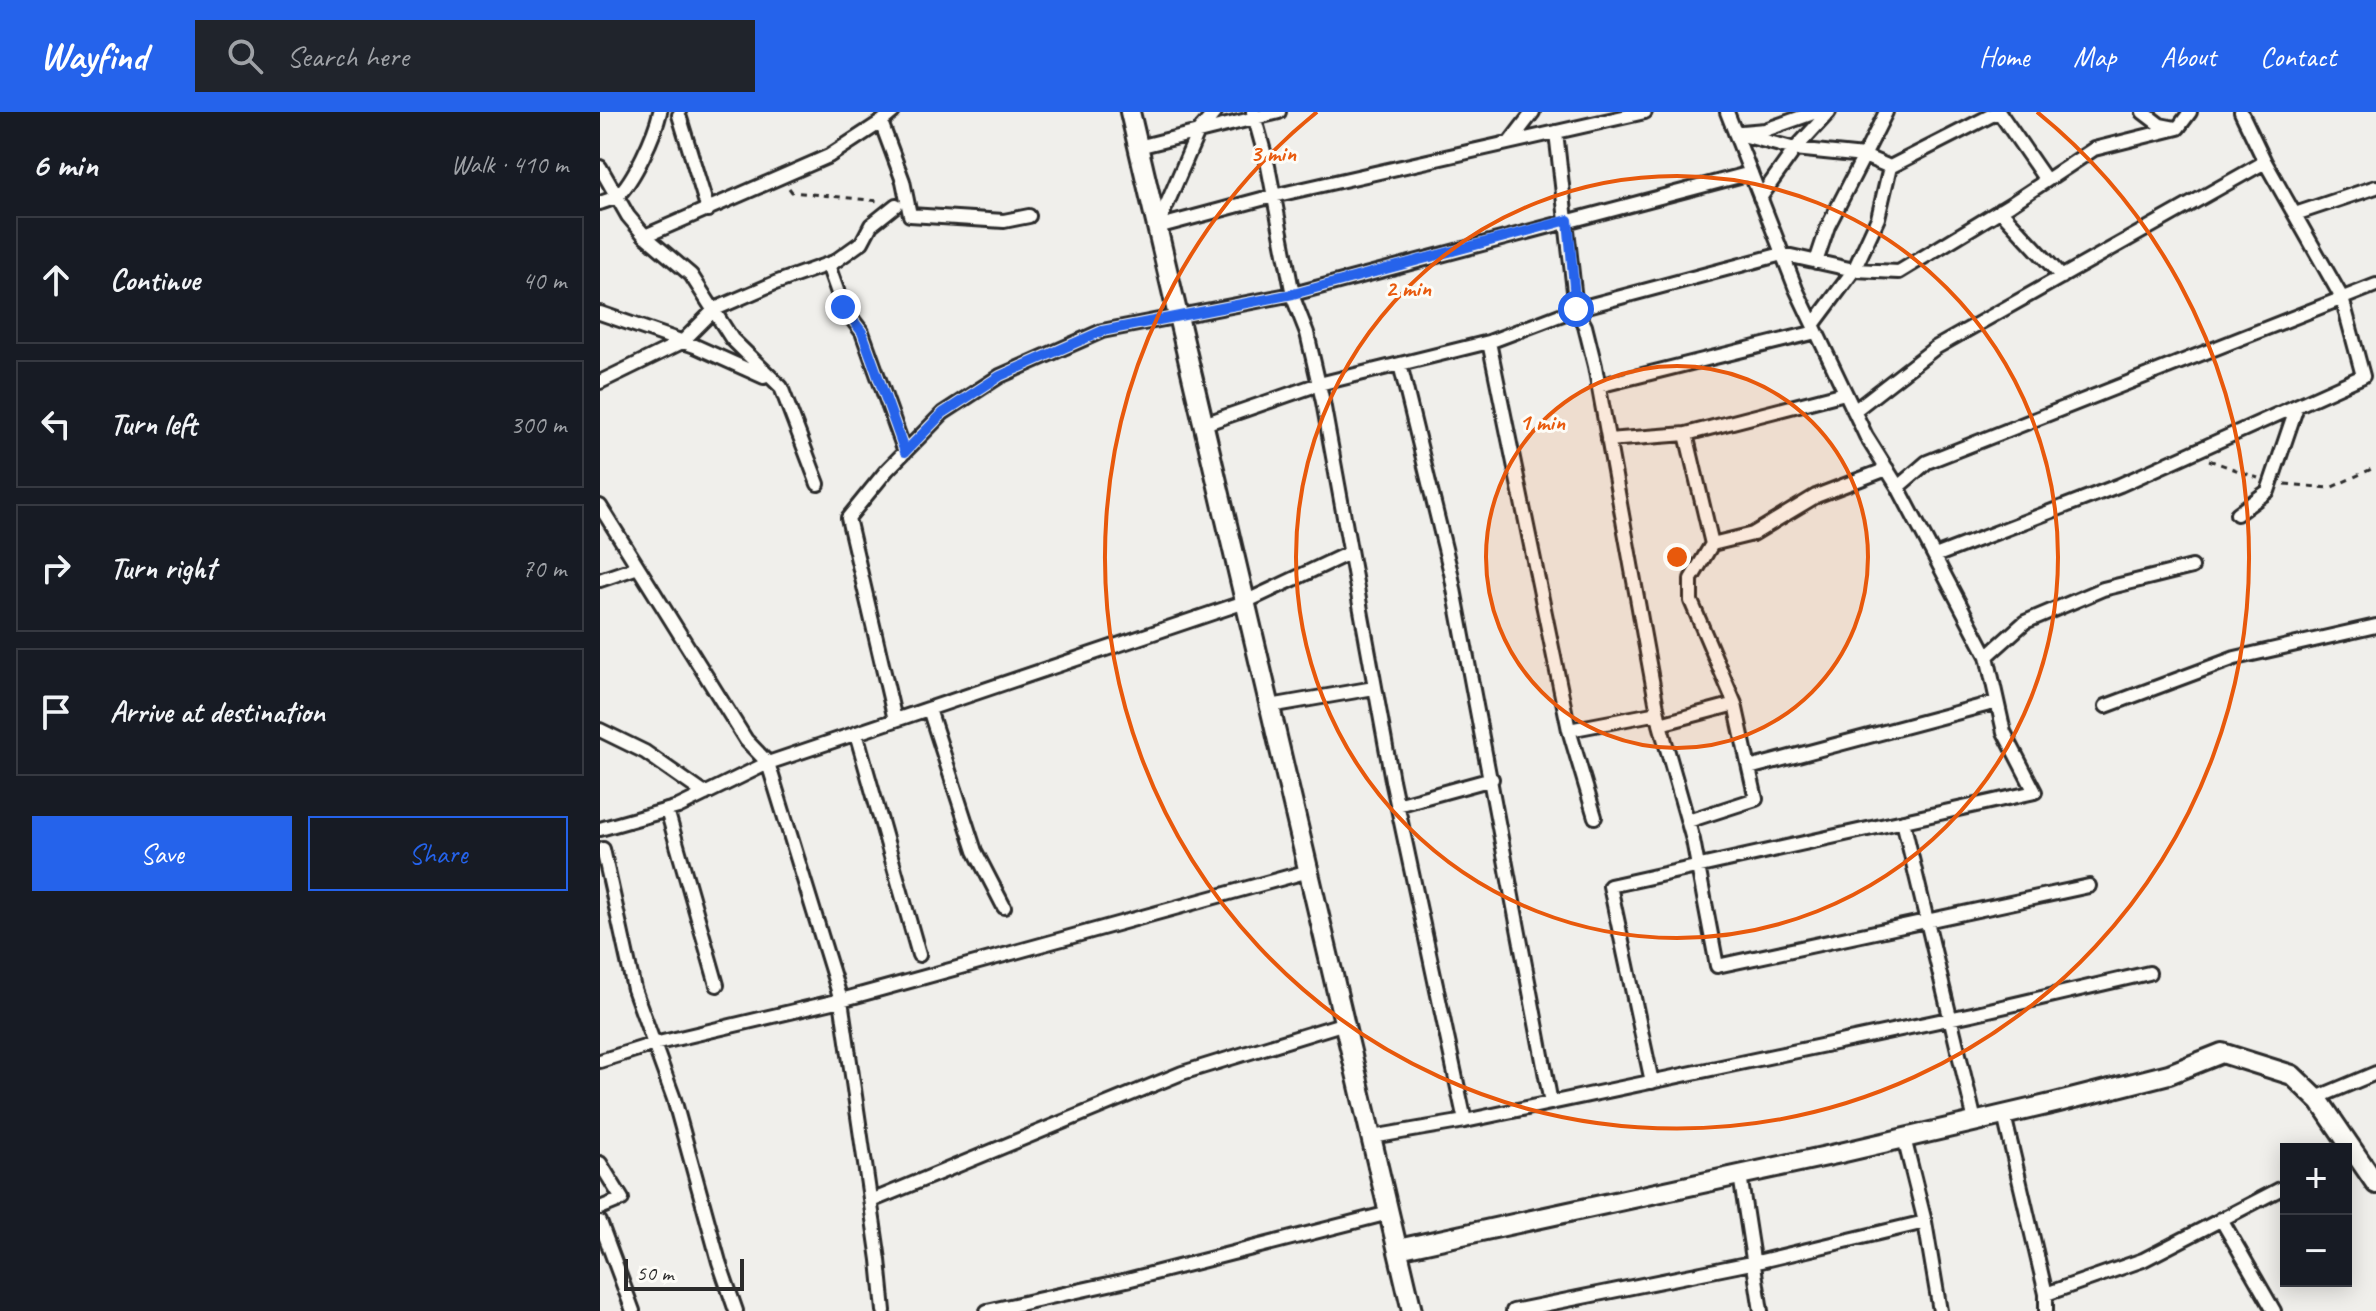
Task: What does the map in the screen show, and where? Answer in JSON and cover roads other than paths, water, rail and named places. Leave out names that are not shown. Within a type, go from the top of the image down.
[{"type":"street","points":[[600,203],[617,196],[635,170],[655,133],[659,112],[682,114],[708,210]]},
{"type":"street","points":[[645,236],[829,156],[893,112]]},
{"type":"street","points":[[1130,112],[1412,1311]]},
{"type":"street","points":[[1157,227],[1198,132],[1215,112]]},
{"type":"street","points":[[1138,147],[1254,115],[1279,112]]},
{"type":"street","points":[[1510,142],[1533,112]]},
{"type":"street","points":[[1157,227],[1273,196],[1645,112]]},
{"type":"street","points":[[1652,1082],[1610,886],[2035,792],[2004,732],[1987,656],[1845,393],[1782,254],[1727,112]]},
{"type":"street","points":[[1735,133],[1765,130],[1816,112],[1828,113]]},
{"type":"street","points":[[1816,262],[1828,226],[1886,112]]},
{"type":"street","points":[[1735,133],[1795,149],[1864,156],[1890,167],[1999,112],[2046,180]]},
{"type":"street","points":[[2143,112],[2160,125],[2178,128]]},
{"type":"street","points":[[1204,424],[1319,384],[1489,342],[1576,309],[1782,254],[1854,270],[1899,272],[2094,149],[2178,128],[2190,112]]},
{"type":"street","points":[[2241,112],[2265,162],[2342,298],[2363,376]]},
{"type":"street","points":[[1760,198],[1795,149],[1828,113]]},
{"type":"street","points":[[1254,115],[1293,294],[1307,333],[1319,384],[1397,805],[1465,1121]]},
{"type":"street","points":[[881,122],[903,181],[910,215],[1004,221],[1029,216]]},
{"type":"street","points":[[1556,132],[1576,309],[1585,326],[1598,386],[1659,719],[1688,821],[1717,966],[2089,886]]},
{"type":"street","points":[[1854,411],[1935,348],[2265,162]]},
{"type":"street","points":[[600,167],[628,216],[645,236],[691,275],[732,339],[781,387],[818,484]]},
{"type":"street","points":[[1598,386],[1814,328],[1854,270],[1878,218],[1890,167]]},
{"type":"street","points":[[895,720],[848,518],[943,413],[1000,376],[1102,331],[1293,294],[1751,173]]},
{"type":"street","points":[[2295,214],[2376,187]]},
{"type":"street","points":[[600,382],[682,342],[715,309],[775,283],[828,265],[862,242],[871,225],[896,205]]},
{"type":"street","points":[[2000,210],[2062,277]]},
{"type":"street","points":[[828,265],[843,307],[862,332],[905,452]]},
{"type":"street","points":[[1898,487],[1927,462],[2376,285]]},
{"type":"street","points":[[600,313],[756,372],[781,387]]},
{"type":"street","points":[[1489,342],[1569,730],[1595,817]]},
{"type":"street","points":[[1400,364],[1451,573],[1551,1103]]},
{"type":"street","points":[[1935,556],[2120,485],[2376,372]]},
{"type":"street","points":[[1608,440],[1686,434],[1845,393]]},
{"type":"street","points":[[2237,514],[2268,491],[2297,406]]},
{"type":"street","points":[[1686,434],[1712,544],[1691,579],[1691,601],[1735,704],[1756,799],[1688,821]]},
{"type":"street","points":[[1712,544],[1753,534],[1816,496],[1887,469]]},
{"type":"street","points":[[600,506],[746,740],[768,763],[841,1000],[884,1311]]},
{"type":"street","points":[[600,829],[667,810],[768,763],[1245,602],[1349,553]]},
{"type":"street","points":[[600,580],[638,567]]},
{"type":"street","points":[[1987,656],[2025,622],[2103,589],[2192,567]]},
{"type":"street","points":[[2106,706],[2235,658],[2376,626]]},
{"type":"street","points":[[1270,706],[1374,688]]},
{"type":"street","points":[[1749,768],[1997,702]]},
{"type":"street","points":[[1569,730],[1659,719],[1735,704]]},
{"type":"street","points":[[929,709],[975,851],[1004,907]]},
{"type":"street","points":[[600,730],[645,752],[705,794]]},
{"type":"street","points":[[856,733],[919,955]]},
{"type":"street","points":[[1397,805],[1492,779]]},
{"type":"street","points":[[667,810],[717,985]]},
{"type":"street","points":[[1903,821],[1975,1121]]},
{"type":"street","points":[[617,826],[602,852],[634,989],[674,1099],[719,1262],[736,1311]]},
{"type":"street","points":[[600,1061],[654,1044],[841,1000],[1309,871]]},
{"type":"street","points":[[1372,1137],[1652,1082],[2149,973]]},
{"type":"street","points":[[871,1201],[1182,1073],[1345,1023]]},
{"type":"street","points":[[1398,1249],[2004,1115],[2169,1074],[2222,1053],[2292,1075],[2316,1098],[2343,1143]]},
{"type":"street","points":[[2316,1098],[2376,1073]]},
{"type":"street","points":[[2004,1115],[2046,1294],[2046,1311]]},
{"type":"street","points":[[1904,1138],[1925,1222],[1940,1311]]},
{"type":"street","points":[[2352,1158],[2373,1175]]},
{"type":"street","points":[[600,1163],[622,1199],[600,1208]]},
{"type":"street","points":[[1740,1175],[1761,1311]]},
{"type":"street","points":[[2046,1294],[2143,1260],[2280,1189]]},
{"type":"street","points":[[987,1311],[1127,1280],[1389,1213]]},
{"type":"street","points":[[2221,1219],[2274,1311]]},
{"type":"street","points":[[600,1222],[633,1311]]},
{"type":"street","points":[[1513,1311],[1755,1262],[1925,1222]]}]
